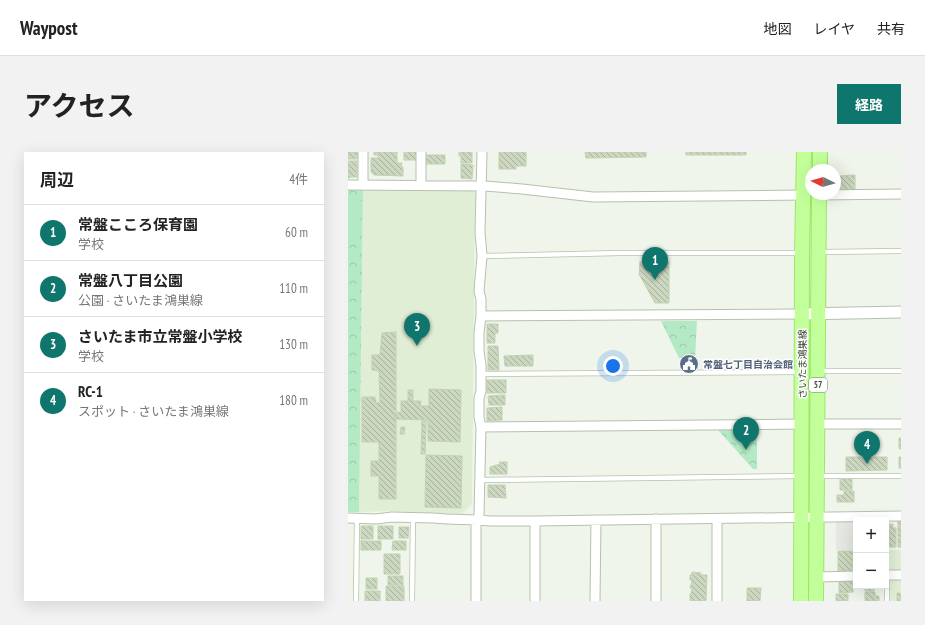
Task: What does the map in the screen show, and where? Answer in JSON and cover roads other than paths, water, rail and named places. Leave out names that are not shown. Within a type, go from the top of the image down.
[{"type":"main road","name":"さいたま鴻巣線","points":[[801,601],[802,253],[804,152]]},
{"type":"main road","points":[[820,152],[820,164]]},
{"type":"main road","name":"さいたま鴻巣線","points":[[817,577],[819,371],[818,252],[820,200]]},
{"type":"main road","name":"57","points":[[816,601],[817,577]]},
{"type":"street","points":[[363,152],[363,185]]},
{"type":"street","points":[[421,152],[421,185]]},
{"type":"street","points":[[476,601],[476,525],[479,515],[481,427],[479,417],[479,398],[481,391],[479,332],[481,300],[479,292],[482,256],[480,232],[482,152]]},
{"type":"street","points":[[348,185],[481,186],[522,188],[592,197],[804,195]]},
{"type":"street","points":[[841,194],[901,194]]},
{"type":"street","points":[[481,316],[901,312]]},
{"type":"street","points":[[481,427],[801,424]]},
{"type":"street","points":[[818,424],[901,424]]},
{"type":"street","points":[[353,518],[535,521],[901,516]]},
{"type":"street","points":[[656,519],[656,601]]},
{"type":"street","points":[[717,519],[717,601]]},
{"type":"street","points":[[595,601],[596,520]]},
{"type":"street","points":[[535,521],[535,601]]},
{"type":"street","points":[[889,575],[901,575]]},
{"type":"street","points":[[817,577],[853,576]]},
{"type":"lane","points":[[818,252],[901,251]]},
{"type":"lane","points":[[482,256],[620,253],[802,253]]},
{"type":"lane","points":[[819,371],[901,371]]},
{"type":"lane","points":[[480,374],[802,372]]},
{"type":"lane","points":[[480,480],[801,476]]},
{"type":"lane","points":[[817,476],[901,476]]},
{"type":"lane","points":[[353,518],[356,601]]},
{"type":"lane","points":[[412,601],[413,518]]},
{"type":"lane","points":[[888,589],[888,601]]},
{"type":"place","name":"常盤こころ保育園","points":[[655,280]]},
{"type":"place","name":"さいたま市立常盤小学校","points":[[417,346]]},
{"type":"place","name":"常盤七丁目自治会館","points":[[689,364]]},
{"type":"place","name":"常盤八丁目公園","points":[[746,450]]},
{"type":"place","name":"RC-1","points":[[867,464]]}]
